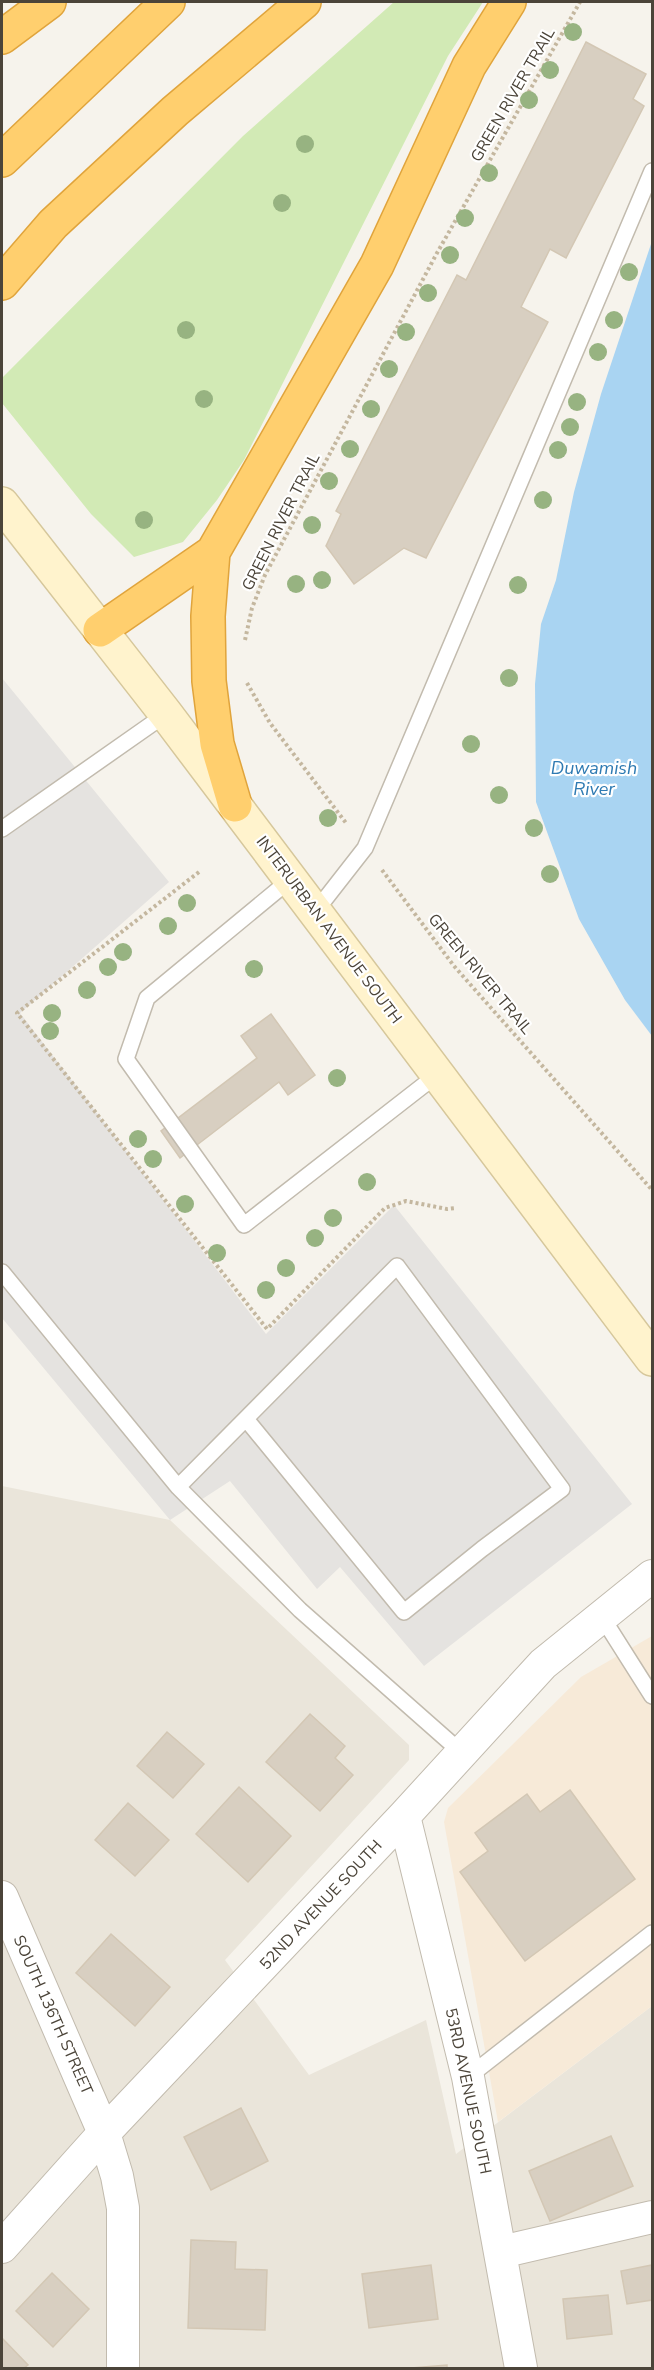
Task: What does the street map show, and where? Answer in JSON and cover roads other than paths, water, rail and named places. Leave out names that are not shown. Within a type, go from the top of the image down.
[{"type":"highway","points":[[2,38],[49,2]]},
{"type":"highway","points":[[2,160],[168,2]]},
{"type":"highway","points":[[2,283],[53,224],[175,111],[304,2]]},
{"type":"highway","points":[[235,805],[217,744],[209,681],[208,616],[213,552],[377,265],[469,66],[509,2]]},
{"type":"highway","points":[[100,630],[213,552]]},
{"type":"main road","name":"INTERURBAN AVENUE SOUTH","points":[[2,504],[166,714],[652,1359]]},
{"type":"street","name":"52ND AVENUE SOUTH","points":[[2,2247],[104,2133],[404,1816],[543,1664],[652,1576]]},
{"type":"street","name":"53RD AVENUE SOUTH","points":[[404,1816],[468,2077],[521,2368]]},
{"type":"street","name":"SOUTH 136TH STREET","points":[[2,1897],[104,2133],[123,2208],[123,2368]]},
{"type":"street","points":[[501,2252],[652,2217]]},
{"type":"lane","points":[[315,912],[365,848],[652,171]]},
{"type":"lane","points":[[2,829],[166,714]]},
{"type":"lane","points":[[291,879],[147,998],[126,1059],[244,1225],[438,1074]]},
{"type":"lane","points":[[178,1487],[397,1266],[562,1489],[404,1612],[246,1419]]},
{"type":"lane","points":[[2,1272],[178,1487],[300,1610],[462,1753]]},
{"type":"lane","points":[[602,1617],[652,1694]]},
{"type":"lane","points":[[468,2077],[652,1933]]},
{"type":"water","name":"Duwamish River","points":[[652,241],[652,1036],[625,1000],[579,919],[536,802],[535,684],[541,624],[556,580],[574,492],[601,394]]}]
